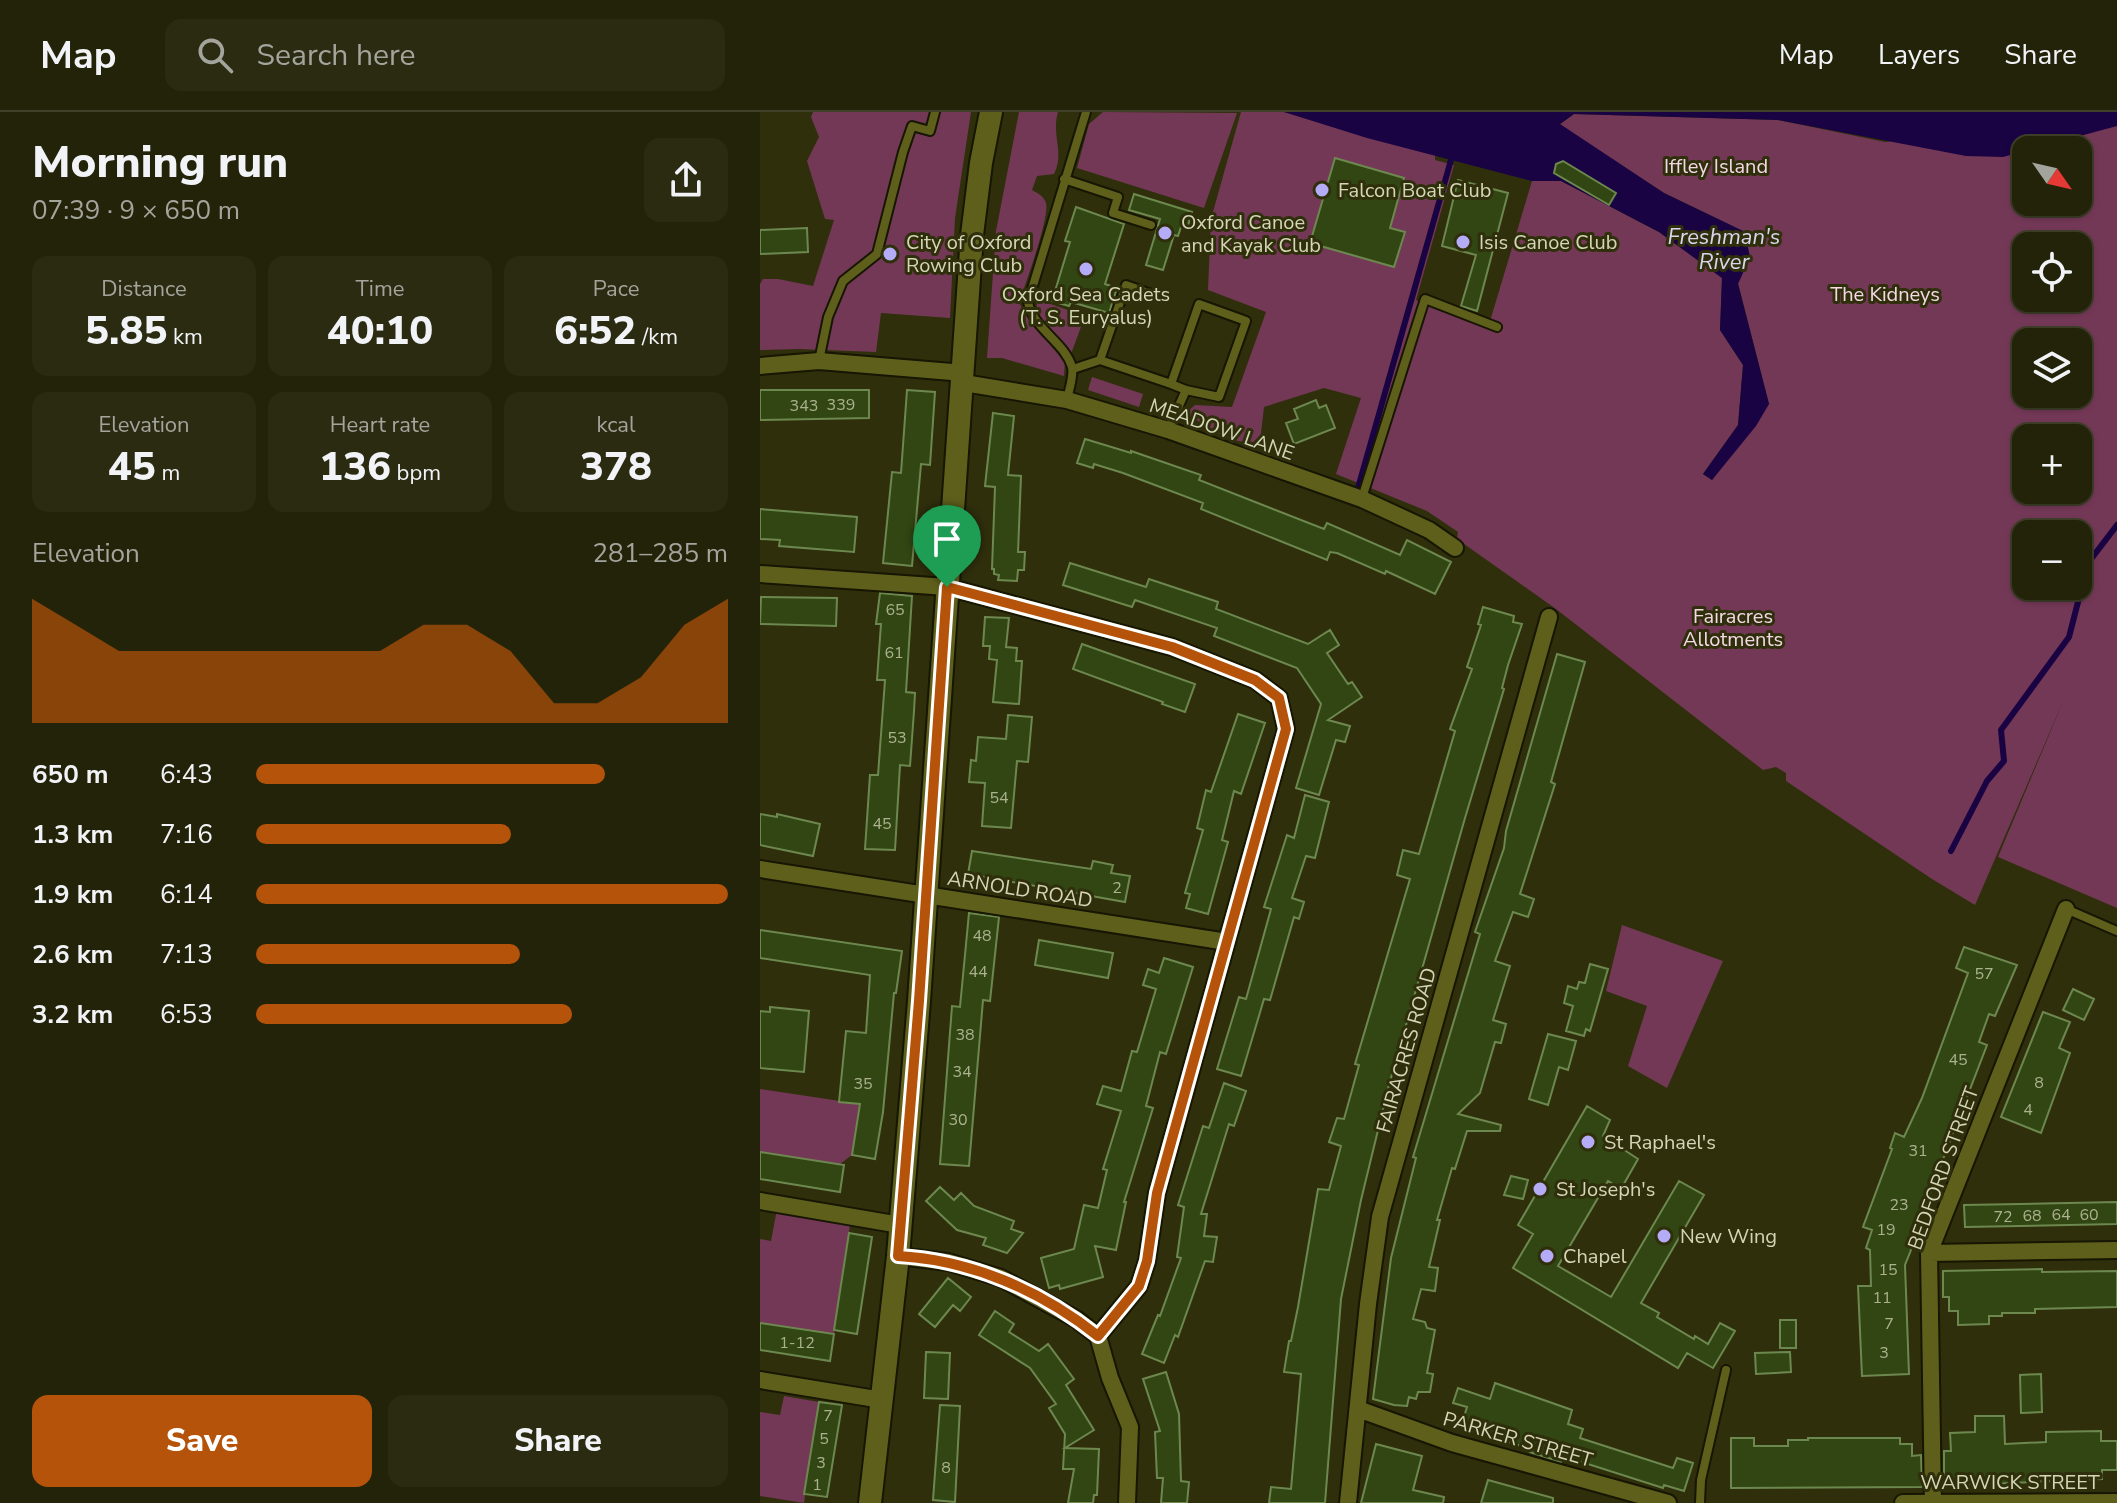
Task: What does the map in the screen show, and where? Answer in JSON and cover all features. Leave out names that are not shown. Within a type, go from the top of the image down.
[{"type":"main road","points":[[870,1503],[898,1256],[972,235],[991,112]]},
{"type":"street","name":"MEADOW LANE","points":[[760,366],[819,361],[964,378],[1067,400],[1168,430],[1362,499],[1429,530],[1455,548]]},
{"type":"street","points":[[760,574],[947,587],[1172,647],[1255,680],[1279,698],[1286,729],[1157,1193],[1147,1261],[1139,1286],[1098,1336]]},
{"type":"street","name":"FAIRACRES ROAD","points":[[1348,1503],[1380,1217],[1549,617]]},
{"type":"street","name":"ARNOLD ROAD","points":[[760,869],[1227,942]]},
{"type":"street","name":"BEDFORD STREET","points":[[1933,1502],[1929,1253],[2066,909]]},
{"type":"street","points":[[760,1201],[900,1225]]},
{"type":"street","points":[[1929,1253],[2117,1250]]},
{"type":"street","points":[[898,1256],[948,1262],[1001,1278],[1076,1319],[1098,1336],[1110,1378],[1130,1427],[1127,1503]]},
{"type":"street","points":[[760,1380],[882,1400]]},
{"type":"street","name":"PARKER STREET","points":[[1358,1409],[1452,1443],[1668,1503]]},
{"type":"street","name":"WARWICK STREET","points":[[1903,1503],[2117,1502]]},
{"type":"lane","points":[[819,361],[828,317],[843,281],[877,254],[912,126],[930,131],[935,112]]},
{"type":"lane","points":[[1067,400],[1073,369],[1030,312],[1028,302],[1086,112]]},
{"type":"lane","points":[[1064,179],[1118,197],[1113,213],[1151,225]]},
{"type":"lane","points":[[1100,360],[1126,285],[1151,294]]},
{"type":"lane","points":[[1362,499],[1425,299],[1497,327]]},
{"type":"lane","points":[[1073,369],[1100,360],[1199,395],[1219,397],[1246,321],[1199,304],[1171,384]]},
{"type":"lane","points":[[1168,430],[1186,390]]},
{"type":"lane","points":[[2066,909],[2117,931]]},
{"type":"lane","points":[[1700,1503],[1701,1480],[1726,1370]]},
{"type":"green space","name":"City of Oxford Rowing Club","points":[[813,112],[971,112],[955,218],[950,318],[881,313],[876,352],[760,350],[760,284],[763,279],[778,279],[813,286],[834,220],[825,219],[807,161],[819,137],[811,117]]},
{"type":"green space","points":[[1019,112],[1058,112],[1057,166],[1054,174],[1037,176],[1032,190],[1044,198],[1046,211],[1019,303],[1037,330],[1065,362],[1064,376],[1002,358],[987,358],[996,231]]},
{"type":"green space","points":[[1103,112],[1237,113],[1204,208],[1077,168],[1089,124]]},
{"type":"green space","points":[[1241,112],[1284,112],[1435,155],[1435,160],[1454,165],[1416,300],[1488,328],[1532,181],[1561,181],[1659,232],[1722,278],[1720,330],[1743,365],[1738,425],[1703,474],[1712,480],[1769,404],[1738,283],[1742,275],[1745,232],[1664,193],[1559,125],[1574,114],[1778,120],[1885,142],[2117,120],[2117,908],[1998,857],[2065,697],[1975,905],[1786,781],[1786,773],[1776,767],[1763,770],[1556,609],[1457,539],[1458,532],[1427,511],[1336,474],[1361,398],[1324,388],[1264,407],[1260,442],[1230,438],[1186,413],[1195,405],[1232,407],[1266,312],[1208,290],[1211,219]]},
{"type":"green space","points":[[1036,299],[1085,316],[1071,354],[1038,316]]},
{"type":"green space","points":[[1092,377],[1143,394],[1139,407],[1088,390]]},
{"type":"green space","points":[[1622,925],[1723,961],[1667,1088],[1628,1066],[1647,1006],[1606,991]]},
{"type":"green space","points":[[760,1089],[860,1104],[852,1155],[840,1164],[760,1152]]},
{"type":"green space","points":[[777,1209],[850,1225],[834,1334],[760,1323],[760,1239],[771,1241]]},
{"type":"green space","points":[[784,1396],[819,1402],[804,1503],[760,1496],[760,1412],[780,1415]]},
{"type":"water","name":"Freshman's River","points":[[1284,112],[2117,112],[2117,126],[2080,136],[2012,136],[2012,155],[2003,157],[1966,156],[1778,120],[1574,114],[1560,124],[1664,193],[1745,232],[1750,257],[1738,284],[1769,404],[1756,426],[1712,480],[1703,474],[1738,425],[1743,365],[1720,330],[1722,278],[1659,232],[1561,181],[1532,181],[1367,138]]},
{"type":"building","name":"Falcon Boat Club","points":[[1335,158],[1404,178],[1390,228],[1405,232],[1394,267],[1310,243]]},
{"type":"building","points":[[1563,161],[1616,193],[1609,205],[1554,173],[1556,164]]},
{"type":"building","points":[[1458,180],[1508,193],[1477,311],[1461,306],[1476,255],[1442,246]]},
{"type":"building","points":[[1134,194],[1192,212],[1187,229],[1181,227],[1178,236],[1174,235],[1163,270],[1146,265],[1160,219],[1129,210]]},
{"type":"building","name":"Oxford Sea Cadets (T. S. Euryalus)","points":[[1076,207],[1124,224],[1105,284],[1117,288],[1109,313],[1071,302],[1069,306],[1052,301],[1070,242],[1065,241]]},
{"type":"building","points":[[807,228],[808,252],[760,254],[760,230]]},
{"type":"building","points":[[760,390],[869,390],[869,418],[760,420]]},
{"type":"building","points":[[907,390],[935,392],[930,465],[921,464],[912,566],[883,563],[892,472],[901,473]]},
{"type":"building","points":[[1316,400],[1319,408],[1326,405],[1335,428],[1294,444],[1286,423],[1298,419],[1294,409]]},
{"type":"building","points":[[993,413],[1014,416],[1008,475],[1021,476],[1018,552],[1025,552],[1024,570],[1018,570],[1017,581],[998,580],[999,575],[994,574],[992,569],[995,487],[985,486]]},
{"type":"building","points":[[1085,439],[1201,475],[1199,480],[1324,529],[1327,523],[1400,555],[1407,540],[1451,562],[1435,594],[1337,553],[1330,552],[1327,560],[1201,509],[1203,503],[1123,473],[1094,464],[1093,468],[1077,463]]},
{"type":"building","points":[[760,509],[857,517],[854,552],[779,546],[780,540],[760,539]]},
{"type":"building","points":[[1070,563],[1146,587],[1149,579],[1218,602],[1216,609],[1308,644],[1330,630],[1339,645],[1327,653],[1348,684],[1352,682],[1362,697],[1328,720],[1350,726],[1345,742],[1336,740],[1319,795],[1296,788],[1321,704],[1297,668],[1214,636],[1217,628],[1135,600],[1132,607],[1063,585]]},
{"type":"building","points":[[880,593],[912,596],[906,692],[915,693],[914,711],[910,766],[900,765],[895,850],[865,849],[870,775],[878,775],[885,680],[877,680],[881,624],[876,624]]},
{"type":"building","points":[[761,597],[837,598],[836,626],[760,624]]},
{"type":"building","points":[[1483,607],[1514,616],[1513,622],[1522,624],[1389,1085],[1361,1200],[1341,1299],[1325,1503],[1269,1503],[1271,1487],[1291,1489],[1301,1374],[1284,1372],[1318,1189],[1329,1190],[1341,1146],[1329,1142],[1337,1118],[1344,1119],[1359,1065],[1355,1064],[1410,879],[1397,875],[1403,850],[1419,854],[1455,731],[1450,729],[1472,669],[1467,667],[1481,625],[1478,624]]},
{"type":"building","points":[[985,617],[1009,618],[1006,647],[1017,648],[1016,661],[1022,661],[1019,704],[993,702],[997,660],[989,659],[990,646],[983,646]]},
{"type":"building","points":[[1082,644],[1195,684],[1185,712],[1073,669]]},
{"type":"building","points":[[1557,654],[1585,662],[1551,782],[1555,784],[1520,894],[1534,899],[1528,917],[1513,912],[1495,961],[1510,966],[1493,1020],[1506,1024],[1501,1043],[1495,1042],[1480,1093],[1458,1114],[1501,1125],[1500,1131],[1467,1131],[1455,1169],[1452,1168],[1437,1220],[1440,1220],[1429,1267],[1438,1268],[1435,1291],[1421,1289],[1413,1319],[1425,1322],[1427,1328],[1435,1330],[1427,1373],[1433,1374],[1430,1392],[1418,1392],[1416,1399],[1409,1397],[1407,1406],[1394,1405],[1373,1399],[1391,1258],[1416,1158],[1413,1157],[1480,934],[1475,932],[1504,848],[1506,831]]},
{"type":"building","points":[[1238,714],[1265,723],[1241,794],[1234,791],[1222,840],[1228,842],[1208,914],[1186,908],[1190,894],[1185,893],[1203,830],[1197,828],[1206,790],[1211,792]]},
{"type":"building","points":[[1008,715],[1032,717],[1028,762],[1017,761],[1011,828],[982,826],[985,783],[969,782],[971,760],[976,761],[978,737],[1006,739]]},
{"type":"building","points":[[1305,795],[1329,802],[1315,858],[1306,856],[1292,898],[1304,902],[1299,919],[1294,917],[1270,1000],[1264,999],[1241,1076],[1217,1069],[1239,997],[1246,999],[1271,909],[1264,907],[1287,835],[1294,838]]},
{"type":"building","points":[[760,814],[777,817],[777,814],[820,824],[813,856],[760,845]]},
{"type":"building","points":[[972,851],[1091,869],[1093,861],[1113,865],[1111,873],[1130,876],[1125,902],[968,874]]},
{"type":"building","points":[[969,913],[999,917],[990,1001],[983,1000],[969,1166],[940,1164],[952,1006],[960,1007]]},
{"type":"building","points":[[760,930],[902,951],[894,993],[883,1112],[875,1159],[852,1155],[860,1104],[839,1102],[846,1031],[866,1033],[870,975],[760,958]]},
{"type":"building","points":[[1039,940],[1113,953],[1108,978],[1035,965]]},
{"type":"building","points":[[1964,947],[2017,965],[1995,1016],[1989,1014],[1979,1042],[1987,1045],[1910,1245],[1905,1265],[1909,1374],[1862,1376],[1858,1286],[1871,1286],[1870,1250],[1866,1248],[1872,1230],[1863,1227],[1895,1133],[1904,1137],[1922,1098],[1968,973],[1956,968]]},
{"type":"building","points":[[1164,958],[1193,967],[1166,1054],[1160,1052],[1146,1106],[1153,1108],[1124,1202],[1116,1250],[1095,1246],[1103,1277],[1060,1289],[1059,1285],[1049,1288],[1041,1258],[1074,1249],[1084,1205],[1098,1208],[1107,1170],[1103,1169],[1121,1111],[1097,1104],[1103,1086],[1121,1091],[1132,1051],[1137,1052],[1156,989],[1143,985],[1148,969],[1159,973]]},
{"type":"building","points":[[1590,964],[1608,969],[1590,1031],[1586,1029],[1584,1036],[1566,1031],[1573,1006],[1564,1003],[1568,986],[1577,989],[1579,982],[1585,983]]},
{"type":"building","points":[[2073,989],[2094,999],[2084,1020],[2063,1010]]},
{"type":"building","points":[[770,1007],[809,1011],[804,1072],[760,1068],[760,1011],[770,1012]]},
{"type":"building","points":[[2043,1012],[2070,1022],[2059,1048],[2070,1053],[2041,1133],[2001,1117]]},
{"type":"building","points":[[1548,1034],[1576,1041],[1568,1070],[1559,1067],[1548,1105],[1529,1099]]},
{"type":"building","points":[[1224,1083],[1246,1091],[1234,1126],[1229,1124],[1201,1214],[1207,1214],[1204,1236],[1217,1237],[1213,1262],[1205,1261],[1178,1337],[1175,1335],[1164,1363],[1142,1354],[1181,1258],[1177,1257],[1184,1207],[1178,1205],[1203,1126],[1209,1128]]},
{"type":"building","points":[[1587,1106],[1610,1120],[1603,1136],[1638,1159],[1621,1189],[1608,1181],[1558,1266],[1611,1297],[1679,1181],[1704,1195],[1641,1303],[1659,1313],[1657,1317],[1708,1344],[1720,1323],[1735,1331],[1713,1368],[1687,1353],[1678,1368],[1513,1268],[1533,1234],[1518,1225]]},
{"type":"building","points":[[760,1152],[844,1165],[840,1192],[760,1179]]},
{"type":"building","points":[[1511,1176],[1528,1180],[1523,1199],[1504,1195]]},
{"type":"building","points":[[940,1187],[954,1200],[961,1193],[974,1206],[1014,1221],[1011,1229],[1023,1233],[1007,1253],[983,1245],[986,1238],[957,1230],[926,1201]]},
{"type":"building","points":[[2117,1202],[2117,1224],[1965,1227],[1964,1205]]},
{"type":"building","points":[[849,1233],[872,1237],[857,1334],[834,1330]]},
{"type":"building","points":[[2042,1269],[2042,1272],[2117,1271],[2117,1307],[2035,1309],[2035,1313],[1989,1316],[1989,1324],[1958,1325],[1958,1311],[1949,1311],[1949,1297],[1943,1297],[1943,1271]]},
{"type":"building","points":[[948,1278],[971,1297],[960,1311],[953,1305],[935,1327],[919,1314]]},
{"type":"building","points":[[995,1311],[1014,1324],[1009,1332],[1039,1351],[1048,1344],[1074,1379],[1066,1385],[1094,1430],[1065,1448],[1099,1449],[1097,1495],[1094,1495],[1093,1503],[1068,1503],[1074,1469],[1063,1469],[1065,1434],[1049,1408],[1056,1404],[1030,1368],[979,1335]]},
{"type":"building","points":[[1780,1320],[1796,1320],[1796,1348],[1780,1348]]},
{"type":"building","points":[[760,1323],[834,1334],[830,1361],[760,1350]]},
{"type":"building","points":[[926,1352],[950,1353],[948,1399],[924,1398]]},
{"type":"building","points":[[1790,1352],[1791,1372],[1756,1374],[1755,1353]]},
{"type":"building","points":[[1166,1372],[1179,1414],[1181,1481],[1189,1482],[1187,1503],[1161,1503],[1163,1478],[1157,1478],[1155,1432],[1160,1431],[1143,1379]]},
{"type":"building","points":[[2041,1374],[2042,1412],[2021,1413],[2020,1375]]},
{"type":"building","points":[[1495,1383],[1572,1410],[1568,1424],[1583,1429],[1580,1438],[1673,1468],[1677,1458],[1693,1463],[1684,1491],[1664,1485],[1663,1488],[1563,1456],[1561,1462],[1461,1427],[1467,1407],[1453,1403],[1458,1388],[1490,1399]]},
{"type":"building","points":[[819,1402],[842,1405],[827,1497],[804,1494]]},
{"type":"building","points":[[940,1405],[960,1406],[955,1502],[933,1500]]},
{"type":"building","points":[[1975,1416],[2004,1416],[2005,1444],[2046,1442],[2046,1432],[2101,1431],[2101,1441],[2117,1441],[2117,1470],[2102,1470],[2102,1479],[1944,1486],[1944,1451],[1951,1451],[1950,1433],[1975,1432]]},
{"type":"building","points":[[1731,1438],[1754,1438],[1754,1446],[1788,1446],[1788,1440],[1808,1438],[1900,1438],[1900,1444],[1912,1444],[1912,1456],[1921,1455],[1922,1487],[1731,1488]]},
{"type":"building","points":[[1376,1444],[1422,1456],[1413,1490],[1444,1497],[1443,1503],[1361,1503]]},
{"type":"building","points":[[1488,1480],[1553,1498],[1553,1503],[1481,1503]]},
{"type":"waterway","points":[[1358,488],[1451,160]]},
{"type":"waterway","points":[[1951,851],[1987,781],[2004,761],[2001,730],[2069,637],[2088,563],[2117,525]]},
{"type":"place","name":"Falcon Boat Club","points":[[1322,190]]},
{"type":"place","name":"Oxford Canoe and Kayak Club","points":[[1165,233]]},
{"type":"place","name":"Isis Canoe Club","points":[[1463,242]]},
{"type":"place","name":"City of Oxford Rowing Club","points":[[890,254]]},
{"type":"place","name":"Oxford Sea Cadets (T. S. Euryalus)","points":[[1086,269]]},
{"type":"place","name":"St Raphael's","points":[[1588,1142]]},
{"type":"place","name":"St Joseph's","points":[[1540,1189]]},
{"type":"place","name":"New Wing","points":[[1664,1236]]},
{"type":"place","name":"Chapel","points":[[1547,1256]]},
{"type":"route","points":[[947,587],[1172,647],[1255,680],[1279,698],[1286,729],[1157,1193],[1147,1261],[1139,1286],[1098,1336],[1076,1319],[1001,1278],[948,1262],[898,1256],[947,587]]},
{"type":"park label","name":"Iffley Island","points":[[1716,166]]},
{"type":"park label","name":"The Kidneys","points":[[1885,294]]},
{"type":"park label","name":"Fairacres Allotments","points":[[1733,628]]}]
